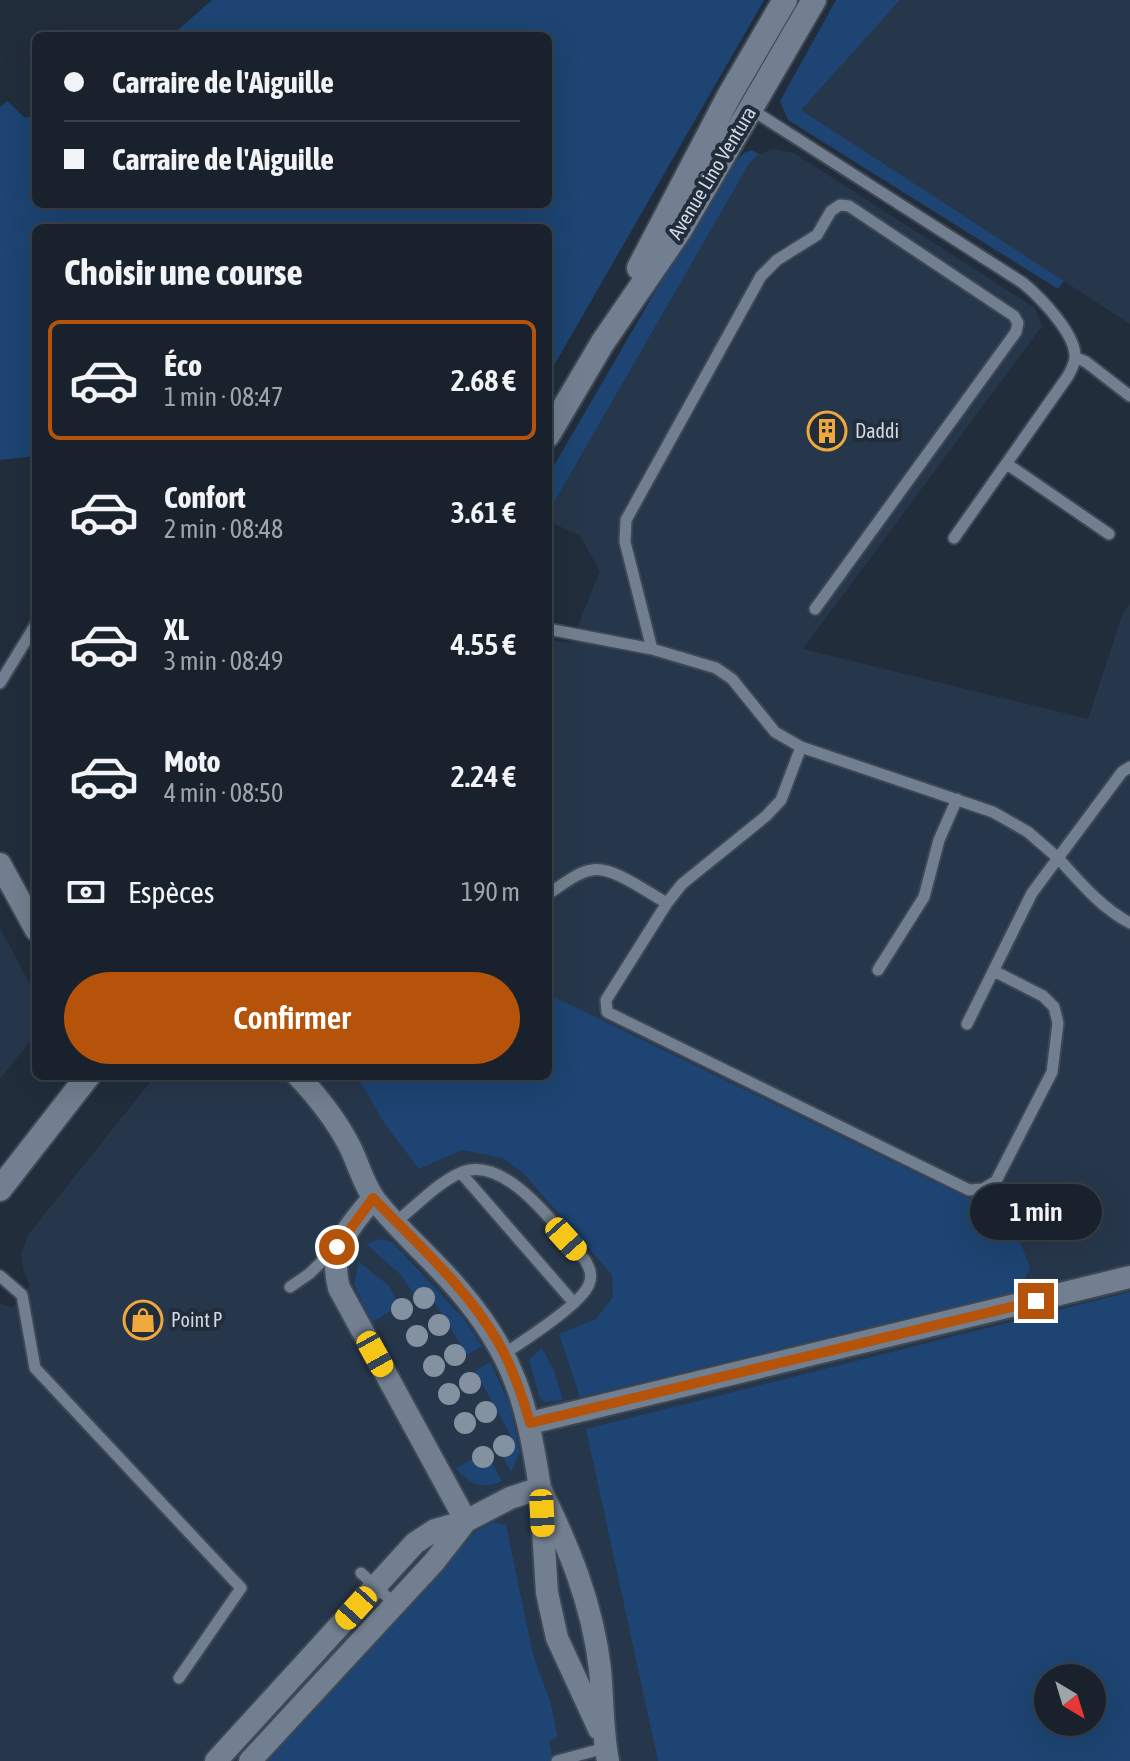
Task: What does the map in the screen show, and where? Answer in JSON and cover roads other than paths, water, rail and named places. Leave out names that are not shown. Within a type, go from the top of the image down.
[{"type":"main road","name":"Avenue Lino Ventura","points":[[603,342],[661,223],[785,0]]},
{"type":"main road","name":"Avenue Lino Ventura","points":[[552,428],[603,342],[680,230],[814,0]]},
{"type":"main road","points":[[0,1189],[85,1080]]},
{"type":"street","points":[[0,864],[32,923]]},
{"type":"street","points":[[302,1080],[348,1143],[373,1198],[458,1287],[479,1314],[514,1375],[530,1423],[540,1488],[544,1563],[557,1638],[605,1749]]},
{"type":"street","points":[[373,1198],[337,1247],[335,1263],[339,1288],[466,1521]]},
{"type":"street","points":[[530,1423],[1130,1277]]},
{"type":"street","points":[[216,1761],[368,1580],[425,1534],[466,1521],[510,1498],[540,1488]]},
{"type":"street","points":[[540,1488],[583,1584],[600,1670],[605,1749]]},
{"type":"street","points":[[250,1761],[434,1562],[466,1521]]},
{"type":"lane","points":[[729,96],[1023,283],[1045,304],[1069,339],[1075,357],[1068,376],[954,538]]},
{"type":"lane","points":[[652,649],[625,542],[626,520],[761,276],[777,260],[817,235],[831,211],[840,205],[849,206],[1014,316],[1018,323],[1016,332],[815,609]]},
{"type":"lane","points":[[1075,357],[1130,396]]},
{"type":"lane","points":[[1007,464],[1109,534]]},
{"type":"lane","points":[[552,630],[652,649],[716,668],[732,679],[775,732],[801,747],[957,799],[1017,825],[1058,858],[1111,913],[1130,923]]},
{"type":"lane","points":[[0,683],[32,631]]},
{"type":"lane","points":[[801,747],[781,800],[766,816],[682,884],[667,903],[606,1000],[607,1012],[969,1190],[983,1189],[996,1181],[1052,1072],[1058,1023],[1054,1007],[1043,996],[994,971]]},
{"type":"lane","points":[[967,1024],[1032,893],[1122,772],[1130,767]]},
{"type":"lane","points":[[878,970],[924,897],[939,840],[957,799]]},
{"type":"lane","points":[[552,892],[593,869],[608,870],[667,903]]},
{"type":"lane","points":[[396,1222],[461,1173],[475,1169],[495,1173],[517,1185],[585,1260],[591,1270],[589,1285],[574,1303],[504,1354]]},
{"type":"lane","points":[[461,1173],[574,1303]]},
{"type":"lane","points":[[290,1287],[337,1247]]},
{"type":"lane","points":[[0,1276],[22,1295],[35,1368],[241,1588],[179,1678]]},
{"type":"lane","points":[[368,1580],[395,1604]]},
{"type":"lane","points":[[557,1761],[605,1749]]},
{"type":"place","name":"Daddi","points":[[827,431]]},
{"type":"place","name":"Point P","points":[[143,1320]]}]
